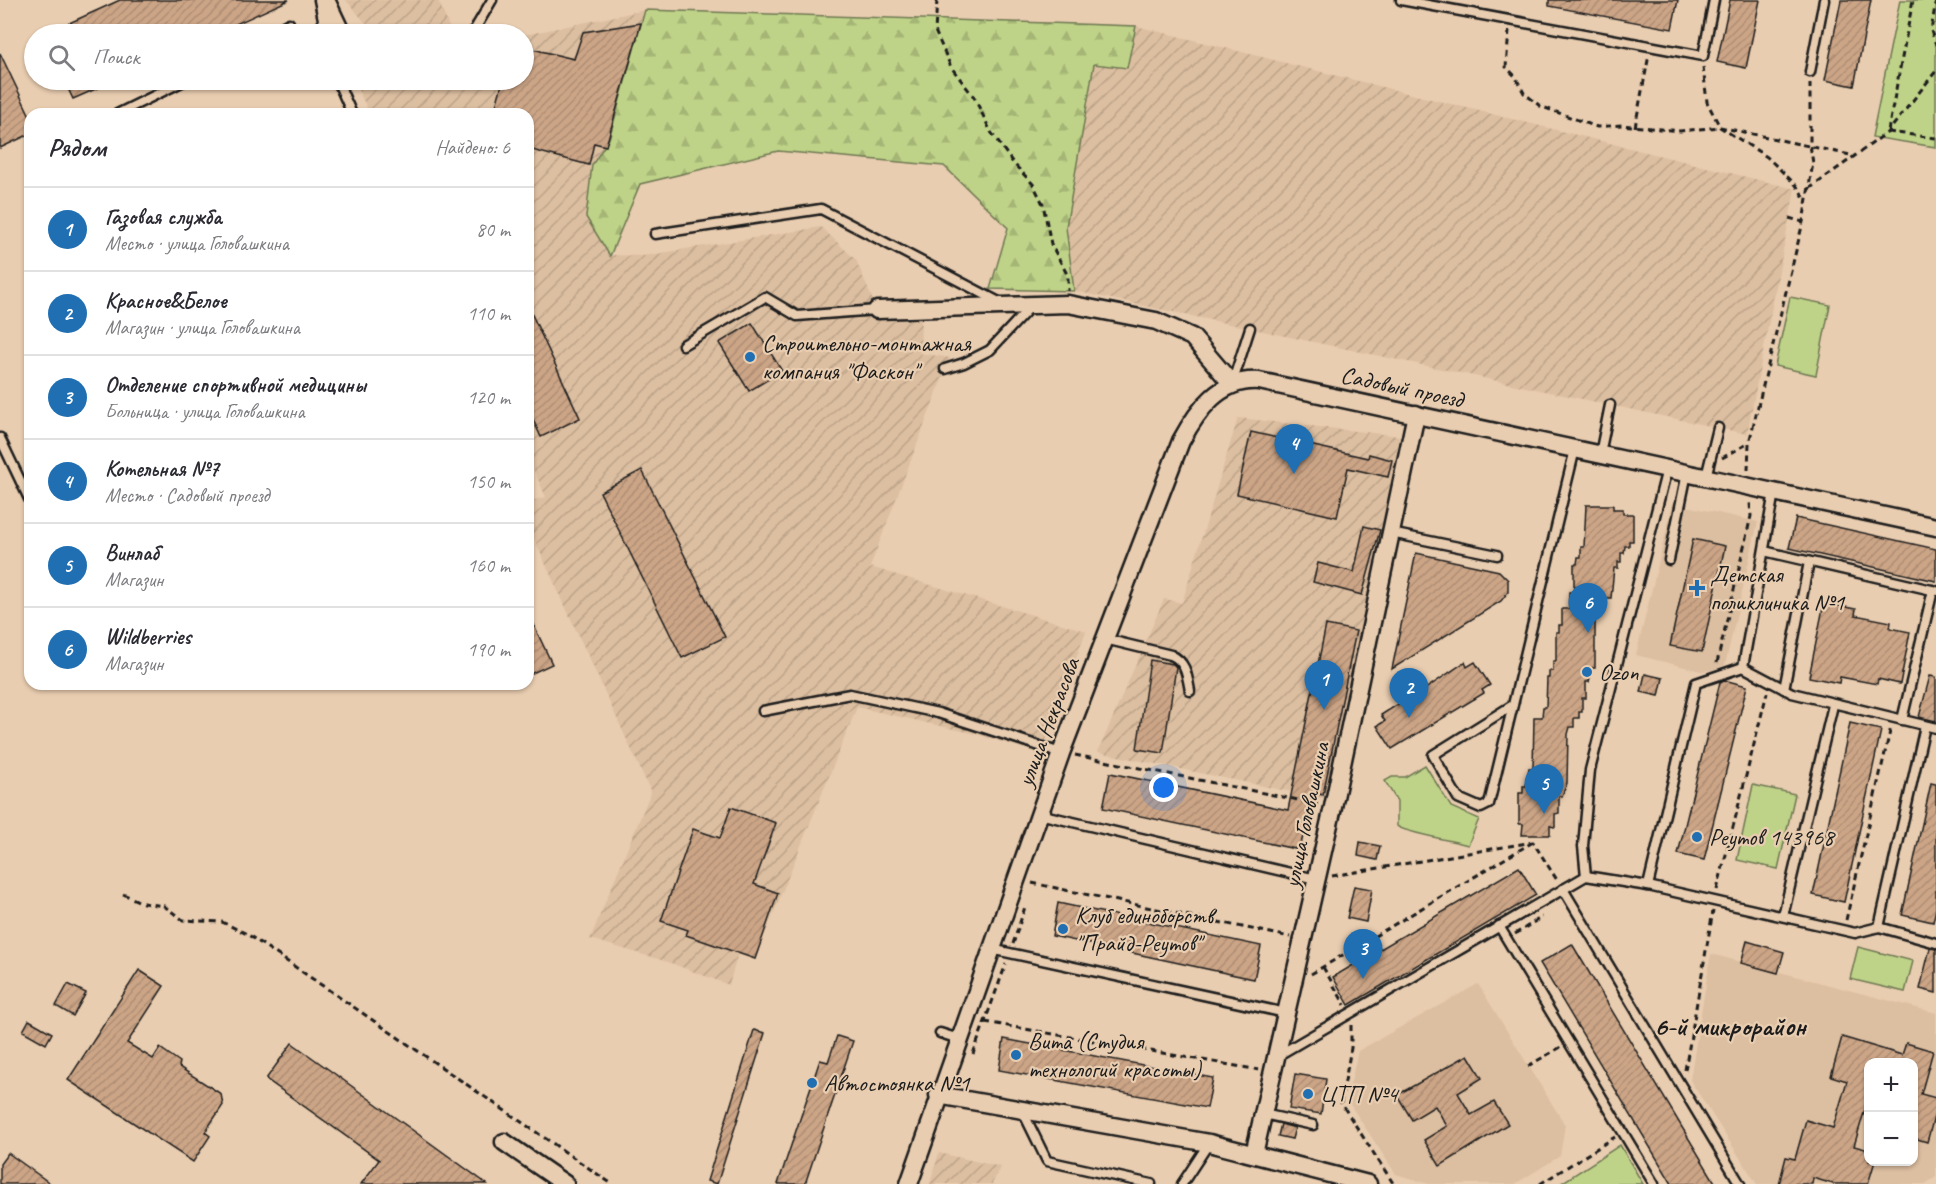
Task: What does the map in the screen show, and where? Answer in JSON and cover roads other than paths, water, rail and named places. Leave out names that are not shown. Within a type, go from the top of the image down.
[{"type":"street","points":[[326,0],[337,24]]},
{"type":"street","points":[[877,310],[1068,304],[1156,321],[1192,337],[1232,384]]},
{"type":"street","name":"Садовый проезд","points":[[1232,384],[1244,380],[1259,381],[1667,469],[1688,473],[1708,469],[1774,492],[1936,527]]},
{"type":"street","name":"улица Некрасова","points":[[909,1184],[938,1095],[1061,753],[1181,441],[1195,415],[1232,384]]},
{"type":"street","name":"улица Головашкина","points":[[1254,1154],[1333,807],[1391,533],[1402,456],[1416,414]]},
{"type":"street","points":[[938,1095],[1209,1143],[1368,1184]]},
{"type":"street","points":[[504,1142],[566,1184]]},
{"type":"lane","points":[[319,0],[324,24]]},
{"type":"lane","points":[[478,24],[492,0]]},
{"type":"lane","points":[[1401,0],[1703,56],[1714,0]]},
{"type":"lane","points":[[1810,72],[1824,0]]},
{"type":"lane","points":[[129,108],[166,90]]},
{"type":"lane","points":[[341,90],[349,108]]},
{"type":"lane","points":[[655,234],[822,209],[1006,306]]},
{"type":"lane","points":[[683,345],[765,297],[797,316],[877,310]]},
{"type":"lane","points":[[945,369],[964,363],[990,350],[1033,304]]},
{"type":"lane","points":[[1232,384],[1250,328]]},
{"type":"lane","points":[[1600,454],[1610,405]]},
{"type":"lane","points":[[1708,469],[1718,428]]},
{"type":"lane","points":[[0,438],[24,488]]},
{"type":"lane","points":[[1513,705],[1433,754],[1454,793],[1463,801],[1481,808],[1489,804],[1513,705],[1575,449]]},
{"type":"lane","points":[[1586,876],[1583,846],[1590,770],[1667,469]]},
{"type":"lane","points":[[1669,560],[1688,473]]},
{"type":"lane","points":[[1743,667],[1774,492]]},
{"type":"lane","points":[[1391,533],[1497,555]]},
{"type":"lane","points":[[1764,552],[1935,591],[1897,719]]},
{"type":"lane","points":[[1784,689],[1809,562]]},
{"type":"lane","points":[[1105,639],[1171,655],[1181,660],[1187,674],[1190,691]]},
{"type":"lane","points":[[1648,886],[1696,683],[1743,667],[1784,689],[1833,705],[1936,728]]},
{"type":"lane","points":[[763,711],[850,694],[938,713],[1061,753]]},
{"type":"lane","points":[[1783,916],[1833,705]]},
{"type":"lane","points":[[1879,927],[1925,726]]},
{"type":"lane","points":[[1039,814],[1316,879]]},
{"type":"lane","points":[[1275,1064],[1350,1013],[1586,876],[1648,886],[1855,933],[1879,927],[1936,943]]},
{"type":"lane","points":[[1563,889],[1740,1184]]},
{"type":"lane","points":[[1499,926],[1654,1184]]},
{"type":"lane","points":[[991,949],[1286,1013]]},
{"type":"lane","points":[[940,1033],[959,1039]]},
{"type":"lane","points":[[1021,1109],[1047,1161],[1152,1184]]},
{"type":"lane","points":[[1263,1114],[1313,1125]]},
{"type":"lane","points":[[1182,1184],[1209,1143]]},
{"type":"place","name":"Строительно-монтажная компания \"Фаскон\"","points":[[750,357]]},
{"type":"place","name":"Котельная №7","points":[[1294,474]]},
{"type":"place","name":"Детская поликлиника №1","points":[[1697,588]]},
{"type":"place","name":"Wildberries","points":[[1588,633]]},
{"type":"place","name":"Ozon","points":[[1587,672]]},
{"type":"place","name":"Газовая служба","points":[[1324,710]]},
{"type":"place","name":"Красное&Белое","points":[[1409,718]]},
{"type":"place","name":"Винлаб","points":[[1544,814]]},
{"type":"place","name":"Реутов 143968","points":[[1697,837]]},
{"type":"place","name":"Клуб единоборств \"Прайд-Реутов\"","points":[[1063,929]]},
{"type":"place","name":"Отделение спортивной медицины","points":[[1363,979]]},
{"type":"place","name":"Вита (Студия технологий красоты)","points":[[1016,1055]]},
{"type":"place","name":"Автостоянка №1","points":[[812,1083]]},
{"type":"place","name":"ЦТП №4","points":[[1308,1094]]},
{"type":"district","name":"6-й микрорайон","points":[[1730,1026]]}]
